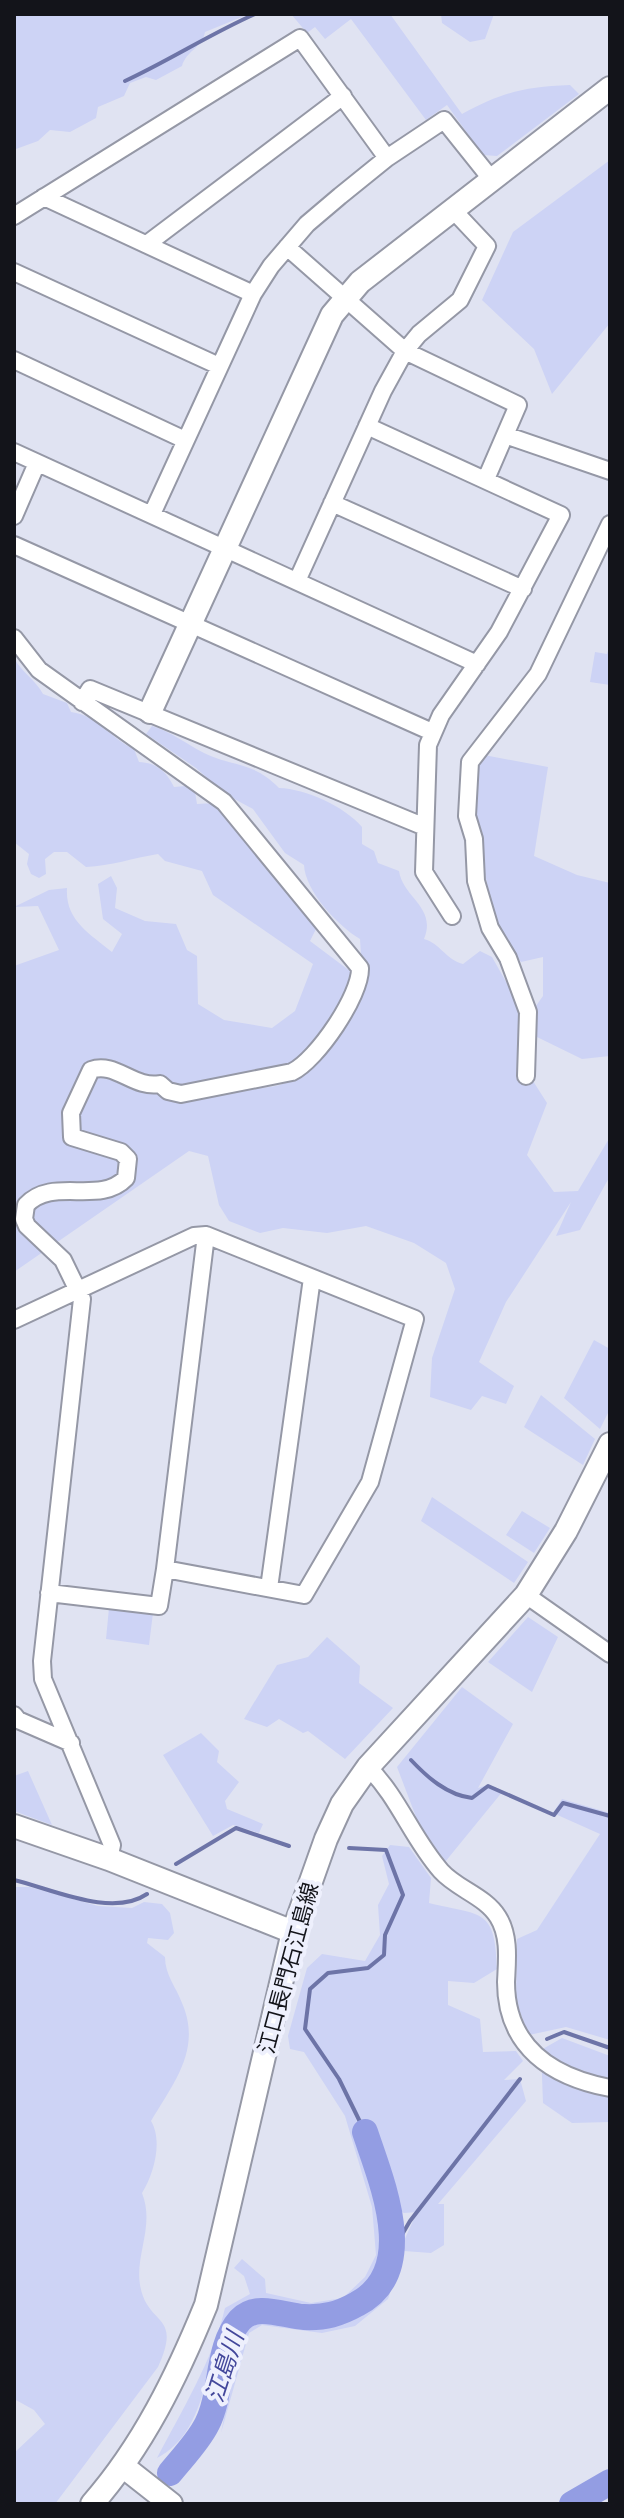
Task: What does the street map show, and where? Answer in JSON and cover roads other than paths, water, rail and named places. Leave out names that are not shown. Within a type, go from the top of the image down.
[{"type":"main road","points":[[150,712],[332,315],[360,282],[610,88]]},
{"type":"main road","name":"江口長門石江島線","points":[[92,2504],[124,2467],[186,2354],[206,2305],[293,1932],[326,1839],[342,1804],[368,1767],[526,1595],[566,1531],[610,1444]]},
{"type":"main road","points":[[14,1826],[109,1859],[293,1932]]},
{"type":"main road","points":[[124,2467],[171,2504]]},
{"type":"street","points":[[14,216],[300,38],[387,158]]},
{"type":"street","points":[[147,244],[343,96]]},
{"type":"street","points":[[152,514],[253,294],[307,224],[387,158],[444,120],[492,180]]},
{"type":"street","points":[[44,197],[253,294]]},
{"type":"street","points":[[297,581],[367,426],[405,351],[419,334],[460,300],[487,246],[454,211]]},
{"type":"street","points":[[287,247],[405,351],[518,405],[486,479]]},
{"type":"street","points":[[14,272],[219,366]]},
{"type":"street","points":[[14,360],[185,440]]},
{"type":"street","points":[[367,426],[561,515],[523,589],[432,732],[425,765],[424,872],[452,916]]},
{"type":"street","points":[[505,435],[610,471]]},
{"type":"street","points":[[14,452],[477,664]]},
{"type":"street","points":[[14,516],[37,463]]},
{"type":"street","points":[[332,503],[523,589]]},
{"type":"street","points":[[526,1076],[528,1012],[508,958],[490,928],[476,881],[474,839],[467,816],[470,762],[538,674],[610,524]]},
{"type":"street","points":[[14,545],[432,732]]},
{"type":"street","points":[[14,638],[39,670],[224,802],[342,941],[357,963],[360,976],[324,1044],[303,1067],[292,1072],[181,1094],[168,1091],[160,1084],[136,1083],[106,1068],[91,1070],[71,1113],[72,1137],[79,1142],[121,1152],[128,1159],[126,1178],[110,1189],[44,1191],[26,1205],[24,1219],[63,1260],[82,1299],[42,1661],[43,1679],[112,1845],[109,1859]]},
{"type":"street","points":[[82,702],[90,689],[425,827]]},
{"type":"street","points":[[49,1593],[159,1606],[206,1235]]},
{"type":"street","points":[[14,1320],[194,1236],[206,1235],[415,1319],[370,1482],[304,1595],[165,1569]]},
{"type":"street","points":[[269,1588],[312,1278]]},
{"type":"street","points":[[526,1595],[610,1654]]},
{"type":"street","points":[[14,1715],[18,1720],[71,1743]]},
{"type":"street","points":[[368,1767],[389,1788],[418,1843],[444,1875],[498,1917],[507,1943],[506,1988],[515,2033],[528,2050],[565,2076],[610,2088]]},
{"type":"waterway","points":[[125,81],[255,14]]},
{"type":"waterway","points":[[411,1760],[438,1784],[463,1796],[472,1798],[488,1786],[554,1815],[563,1803],[610,1816]]},
{"type":"waterway","points":[[176,1864],[236,1828],[289,1846]]},
{"type":"waterway","points":[[349,1848],[386,1850],[403,1895],[385,1935],[384,1955],[368,1968],[328,1973],[310,1989],[305,2029],[339,2079],[365,2132]]},
{"type":"waterway","points":[[14,1880],[100,1902],[133,1901],[147,1894]]},
{"type":"waterway","points":[[547,2039],[564,2032],[610,2048]]},
{"type":"waterway","points":[[393,2250],[410,2221],[520,2079]]},
{"type":"waterway","name":"江島川","points":[[170,2473],[207,2424],[216,2398],[227,2343],[240,2320],[262,2311],[304,2317],[338,2313],[357,2304],[376,2289],[387,2270],[392,2249],[391,2225],[387,2200],[365,2132]]},
{"type":"waterway","points":[[572,2504],[610,2482]]}]
